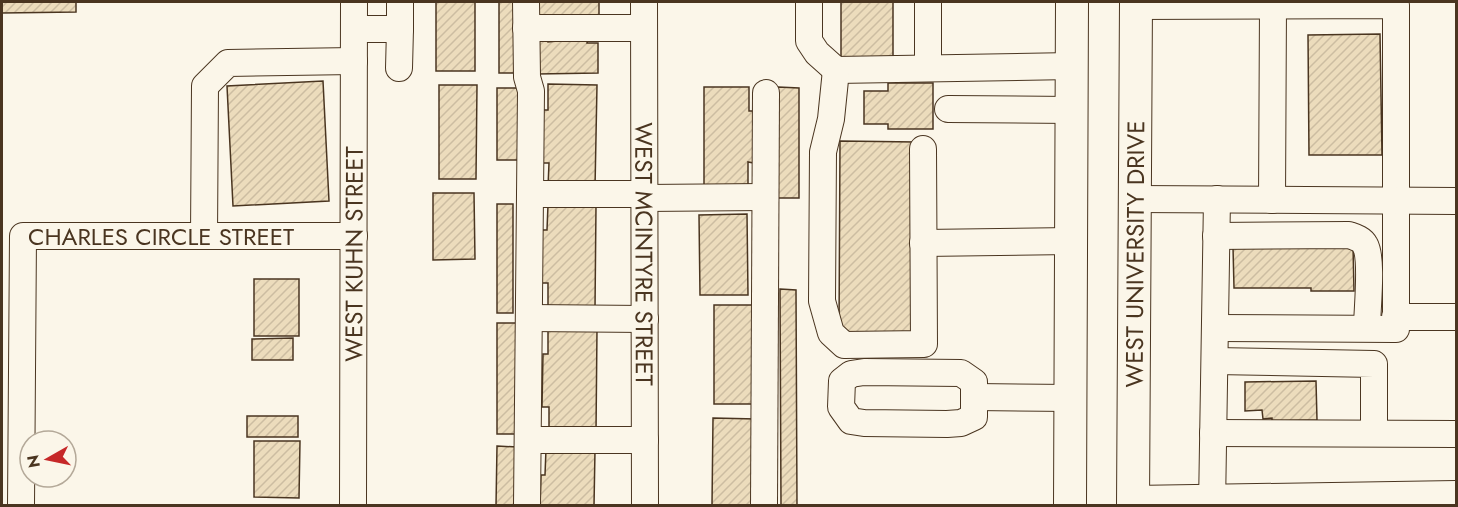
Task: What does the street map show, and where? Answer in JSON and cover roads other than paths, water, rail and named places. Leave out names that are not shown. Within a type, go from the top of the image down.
[{"type":"main road","points":[[1070,506],[1072,2]]},
{"type":"main road","name":"WEST UNIVERSITY DRIVE","points":[[1133,502],[1136,4]]},
{"type":"street","name":"WEST KUHN STREET","points":[[353,506],[354,2]]},
{"type":"street","points":[[399,68],[400,2]]},
{"type":"street","points":[[526,2],[527,77],[531,91],[527,506]]},
{"type":"street","name":"WEST MCINTYRE STREET","points":[[644,2],[645,506]]},
{"type":"street","points":[[809,2],[809,41],[817,53],[836,70],[1072,66]]},
{"type":"street","points":[[928,2],[928,68]]},
{"type":"street","points":[[1136,4],[1273,6],[1396,3],[1396,329],[1215,328]]},
{"type":"street","points":[[1272,200],[1273,6]]},
{"type":"street","points":[[526,28],[644,28]]},
{"type":"street","points":[[354,29],[400,29]]},
{"type":"street","points":[[204,236],[205,86],[228,63],[354,61]]},
{"type":"street","points":[[836,70],[831,119],[823,152],[822,301],[831,333],[844,345],[924,344],[923,149]]},
{"type":"street","points":[[764,506],[766,93]]},
{"type":"street","points":[[948,109],[1072,110]]},
{"type":"street","points":[[530,194],[765,197]]},
{"type":"street","points":[[1135,199],[1456,201]]},
{"type":"street","points":[[1212,502],[1217,199]]},
{"type":"street","points":[[1216,236],[1349,235],[1359,238],[1366,246],[1368,262],[1367,328]]},
{"type":"street","name":"CHARLES CIRCLE STREET","points":[[21,506],[23,236],[354,236]]},
{"type":"street","points":[[924,243],[1071,241]]},
{"type":"street","points":[[1395,317],[1456,317]]},
{"type":"street","points":[[529,318],[645,319]]},
{"type":"street","points":[[1215,361],[1374,364],[1374,433]]},
{"type":"street","points":[[864,372],[961,373],[974,382],[975,397],[974,417],[961,423],[864,423],[851,421],[841,407],[842,381],[851,374],[864,372]]},
{"type":"street","points":[[975,397],[1071,398]]},
{"type":"street","points":[[1213,433],[1456,434]]},
{"type":"street","points":[[528,441],[645,440]]},
{"type":"street","points":[[1133,502],[1212,502],[1456,494]]}]
